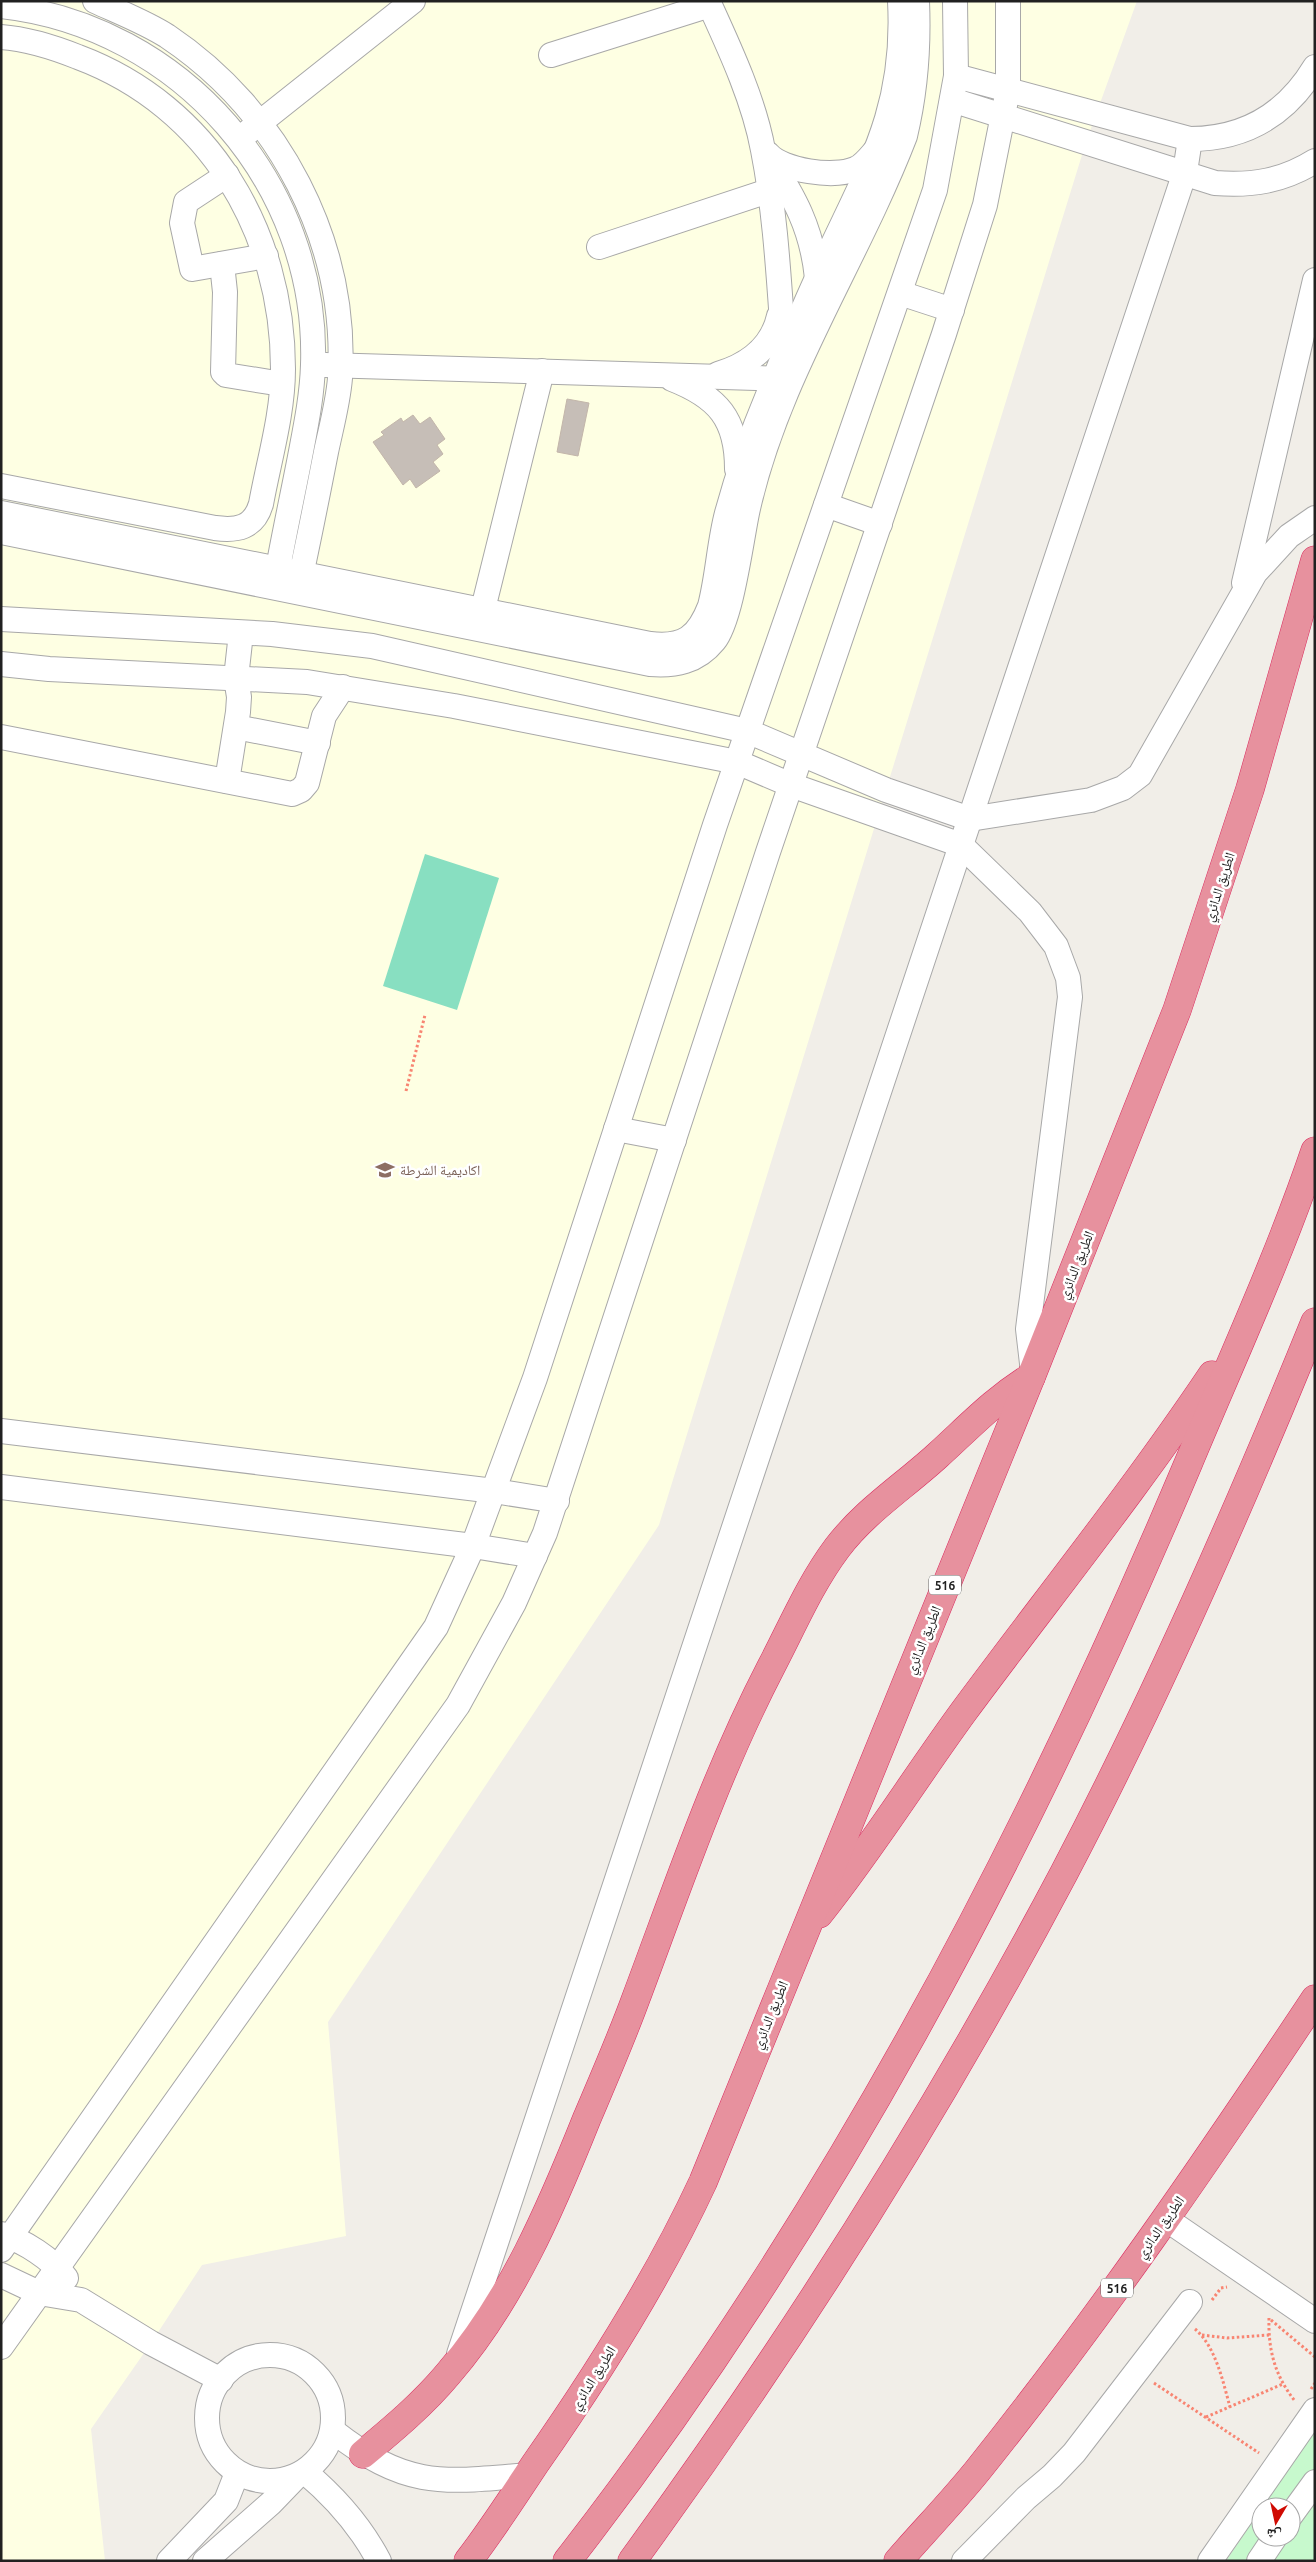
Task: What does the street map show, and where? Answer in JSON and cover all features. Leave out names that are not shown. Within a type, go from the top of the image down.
[{"type":"highway","name":"الطريق الدائري","points":[[468,2561],[578,2402],[677,2237],[731,2114],[800,1938],[1032,1374],[1177,1010],[1250,789],[1315,560]]},
{"type":"highway","name":"516","points":[[567,2561],[621,2490],[754,2300],[857,2128],[942,1978],[1026,1817],[1110,1645],[1247,1322],[1315,1151]]},
{"type":"highway","name":"516","points":[[800,1938],[850,1876],[965,1710],[1130,1492],[1247,1322]]},
{"type":"highway","points":[[632,2561],[720,2438],[843,2254],[915,2137],[1012,1969],[1073,1856],[1163,1674],[1270,1432],[1315,1322]]},
{"type":"highway","points":[[363,2454],[414,2410],[455,2365],[484,2328],[520,2270],[571,2158],[627,2021],[738,1731],[820,1573],[853,1528],[873,1508],[937,1456],[991,1404],[1032,1374]]},
{"type":"highway","name":"الطريق الدائري","points":[[898,2561],[977,2471],[1080,2340],[1166,2219],[1315,1999]]},
{"type":"street","points":[[95,1],[143,23],[179,44],[225,82],[259,123],[287,162],[315,219],[332,277],[337,311],[340,365],[336,403],[299,584]]},
{"type":"street","points":[[239,139],[413,1]]},
{"type":"street","points":[[784,354],[817,278],[879,146],[895,92],[900,54],[900,1]]},
{"type":"street","points":[[480,621],[666,646],[688,639],[700,626],[710,606],[727,514],[737,480],[783,379],[905,136],[914,102],[917,72],[917,1]]},
{"type":"street","points":[[81,2300],[57,2266],[4,2240],[436,1627],[473,1546],[494,1491],[535,1378],[747,731],[936,190],[956,76],[955,1]]},
{"type":"street","points":[[1,2347],[458,1705],[514,1603],[535,1556],[557,1501],[791,784],[952,310],[985,204],[1008,90],[1008,1]]},
{"type":"street","points":[[1,513],[276,579],[480,621],[650,664],[668,666],[682,663],[702,652],[714,641],[727,612],[750,502],[783,379],[784,354],[781,310],[763,149],[739,70],[709,3],[551,55]]},
{"type":"street","points":[[1,6],[34,6],[122,42],[159,64],[211,106],[239,139],[277,198],[306,281],[311,314],[313,364],[307,418],[276,579]]},
{"type":"street","points":[[1,36],[58,49],[121,76],[146,92],[172,113],[203,144],[227,175],[242,201],[266,256],[270,269],[281,336],[282,384],[260,504],[254,519],[241,528],[230,530],[215,528],[1,486]]},
{"type":"street","points":[[956,76],[1190,139],[1232,135],[1254,126],[1291,99],[1315,68]]},
{"type":"street","points":[[952,100],[1215,183],[1256,184],[1280,178],[1315,161]]},
{"type":"street","points":[[455,2365],[1185,172],[1190,139]]},
{"type":"street","points":[[763,149],[771,158],[790,167],[832,173],[856,169],[879,146]]},
{"type":"street","points":[[763,149],[797,204],[808,228],[814,250],[817,278]]},
{"type":"street","points":[[227,175],[186,202],[182,223],[192,269],[266,256]]},
{"type":"street","points":[[599,247],[768,191]]},
{"type":"street","points":[[222,264],[226,292],[223,372],[226,375],[282,384]]},
{"type":"street","points":[[1240,600],[1315,280]]},
{"type":"street","points":[[900,293],[952,310]]},
{"type":"street","points":[[708,377],[745,363],[760,352],[776,331],[781,310]]},
{"type":"street","points":[[313,364],[783,379]]},
{"type":"street","points":[[480,621],[542,371]]},
{"type":"street","points":[[662,375],[698,392],[717,405],[727,417],[734,434],[737,454],[737,480]]},
{"type":"street","points":[[826,505],[880,524]]},
{"type":"street","points":[[1,619],[241,633],[372,646],[747,731],[886,790],[970,819],[1091,800],[1123,788],[1140,774],[1255,573],[1290,536],[1315,518]]},
{"type":"street","points":[[1,532],[276,579]]},
{"type":"street","points":[[226,781],[236,727],[239,697],[236,678],[241,633]]},
{"type":"street","points":[[1,664],[49,669],[307,682],[454,706],[737,762],[791,784],[961,845],[1030,912],[1056,946],[1068,978],[1070,997],[1030,1313],[1029,1337],[1032,1374]]},
{"type":"street","points":[[1,737],[292,794],[301,790],[307,783],[324,716],[343,687]]},
{"type":"street","points":[[236,727],[318,743]]},
{"type":"street","points":[[616,1129],[674,1140]]},
{"type":"street","points":[[1,1431],[494,1491],[557,1501]]},
{"type":"street","points":[[1,1487],[473,1546],[535,1556]]},
{"type":"street","points":[[1166,2219],[1315,2321]]},
{"type":"street","points":[[1,2275],[39,2293],[81,2300],[152,2344],[221,2380]]},
{"type":"street","points":[[964,2561],[1026,2498],[1064,2465],[1137,2371],[1193,2307]]},
{"type":"street","points":[[205,2561],[271,2503],[300,2474],[318,2461],[328,2447],[333,2431],[333,2402],[320,2377],[296,2359],[268,2354],[240,2361],[221,2380],[209,2399],[206,2420],[210,2441],[217,2453],[237,2473],[256,2480],[276,2482],[300,2474]]},
{"type":"street","points":[[1210,2561],[1308,2402]]},
{"type":"street","points":[[333,2431],[363,2454],[401,2472],[436,2480],[464,2481],[528,2475]]},
{"type":"street","points":[[169,2561],[222,2505],[237,2473]]},
{"type":"street","points":[[300,2474],[328,2492],[350,2514],[379,2561]]},
{"type":"street","points":[[1301,2501],[1315,2482]]},
{"type":"street","points":[[1258,2561],[1268,2547]]},
{"type":"path","points":[[406,1091],[425,1015]]},
{"type":"path","points":[[1230,2287],[1221,2288],[1193,2307],[1202,2335],[1217,2366],[1230,2407]]},
{"type":"path","points":[[1262,2313],[1315,2357]]},
{"type":"path","points":[[1269,2318],[1268,2335],[1275,2368],[1283,2384],[1308,2402],[1315,2382]]},
{"type":"path","points":[[1202,2335],[1227,2338],[1268,2335]]},
{"type":"path","points":[[1137,2371],[1262,2455]]},
{"type":"path","points":[[1206,2418],[1283,2384]]},
{"type":"shaded area","name":"اكاديمية الشرطة","points":[[1,1],[1137,1],[1086,142],[659,1525],[328,2022],[346,2236],[202,2265],[91,2429],[105,2561],[1,2561]]},
{"type":"green space","points":[[425,854],[499,878],[457,1010],[383,986]]},
{"type":"green space","points":[[1315,2429],[1315,2561],[1226,2561],[1251,2524],[1251,2547],[1301,2547],[1301,2497],[1269,2497]]},
{"type":"building","points":[[567,399],[589,403],[578,456],[557,452]]},
{"type":"building","points":[[413,415],[420,424],[430,417],[445,439],[437,445],[443,454],[433,462],[440,471],[416,488],[410,479],[403,485],[373,442],[384,435],[381,432],[401,418],[403,422]]},
{"type":"place","name":"اكاديمية الشرطة","points":[[385,1170]]}]
